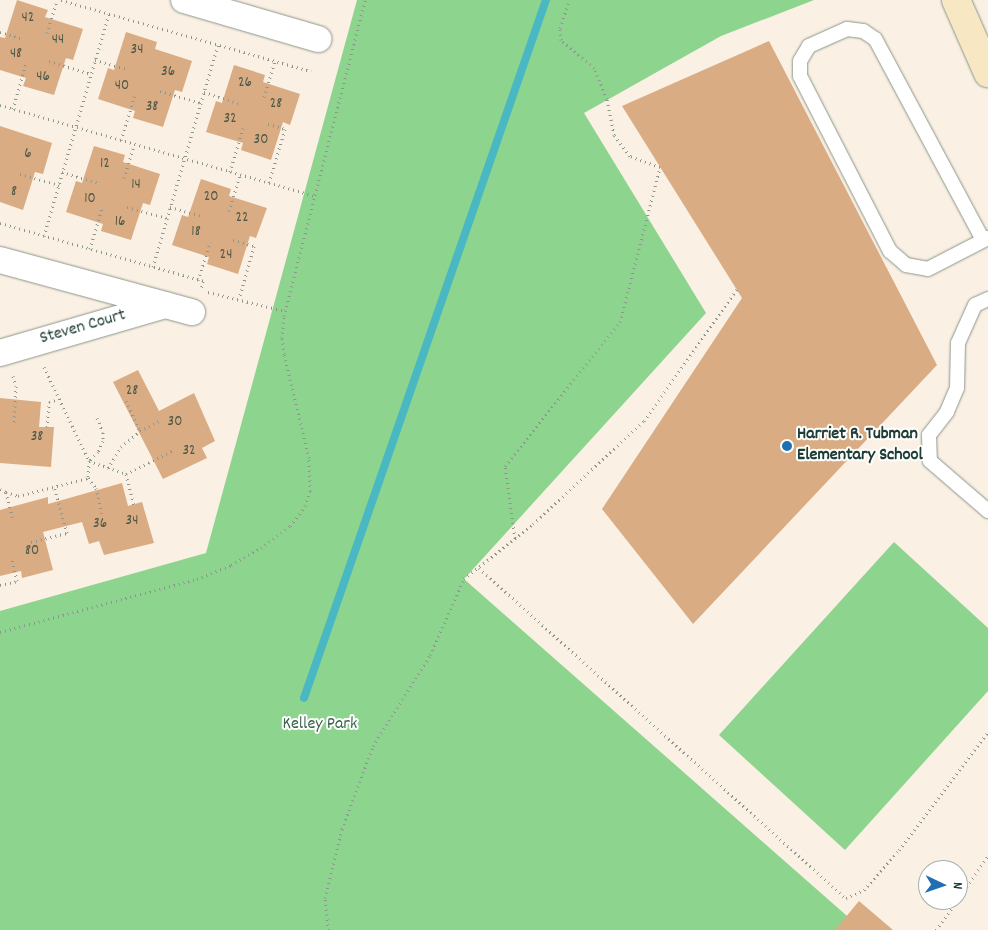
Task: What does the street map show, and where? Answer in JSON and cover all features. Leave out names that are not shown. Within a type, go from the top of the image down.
[{"type":"street","points":[[184,0],[318,39]]},
{"type":"street","points":[[956,0],[988,73]]},
{"type":"street","name":"Steven Court","points":[[0,260],[192,312]]},
{"type":"street","name":"Steven Court","points":[[0,352],[166,305]]},
{"type":"lane","points":[[847,29],[863,31],[875,39],[986,239],[928,269],[906,265],[890,251],[800,76],[800,61],[808,46],[847,29]]},
{"type":"lane","points":[[988,299],[975,305],[958,343],[957,388],[947,412],[929,435],[930,461],[988,511]]},
{"type":"path","points":[[47,32],[57,0]]},
{"type":"path","points":[[61,0],[311,71]]},
{"type":"path","points":[[0,632],[197,579],[231,565],[261,548],[290,526],[305,506],[310,491],[309,458],[283,346],[286,311],[365,0]]},
{"type":"path","points":[[515,539],[504,466],[620,322],[660,167],[630,156],[619,142],[614,135],[606,99],[594,68],[561,40],[560,28],[569,0]]},
{"type":"path","points":[[44,236],[109,14]]},
{"type":"path","points":[[0,32],[20,38]]},
{"type":"path","points":[[153,267],[218,45]]},
{"type":"path","points":[[95,60],[129,70]]},
{"type":"path","points":[[264,97],[276,61]]},
{"type":"path","points":[[50,62],[91,74]]},
{"type":"path","points":[[12,109],[26,63]]},
{"type":"path","points":[[160,91],[202,103]]},
{"type":"path","points":[[204,92],[238,103]]},
{"type":"path","points":[[121,140],[135,95]]},
{"type":"path","points":[[0,105],[315,196]]},
{"type":"path","points":[[268,124],[285,129],[269,184]]},
{"type":"path","points":[[230,172],[243,128]]},
{"type":"path","points":[[124,178],[134,145]]},
{"type":"path","points":[[62,172],[98,183]]},
{"type":"path","points":[[20,174],[59,185]]},
{"type":"path","points":[[230,211],[240,175]]},
{"type":"path","points":[[127,207],[167,218]]},
{"type":"path","points":[[170,207],[204,217]]},
{"type":"path","points":[[90,249],[102,208]]},
{"type":"path","points":[[0,223],[204,282],[201,290],[286,311]]},
{"type":"path","points":[[233,240],[254,246],[239,299]]},
{"type":"path","points":[[198,280],[210,242]]},
{"type":"path","points":[[328,930],[325,898],[342,829],[373,746],[430,655],[464,579],[515,539],[644,420],[737,289]]},
{"type":"path","points":[[44,366],[89,461],[88,478],[96,488],[102,513]]},
{"type":"path","points":[[13,376],[16,386],[14,423]]},
{"type":"path","points":[[47,427],[49,402],[59,399]]},
{"type":"path","points":[[126,401],[140,431]]},
{"type":"path","points":[[89,461],[98,452],[103,441],[103,432],[97,418]]},
{"type":"path","points":[[108,468],[120,447],[140,431],[161,420]]},
{"type":"path","points":[[89,461],[126,474],[174,450]]},
{"type":"path","points":[[126,474],[134,505]]},
{"type":"path","points":[[0,489],[18,496],[88,478]]},
{"type":"path","points":[[31,542],[67,533],[54,486]]},
{"type":"path","points":[[6,492],[13,521]]},
{"type":"path","points":[[0,586],[17,581],[12,559]]},
{"type":"path","points":[[479,568],[846,898],[864,890],[900,850],[988,732]]},
{"type":"path","points":[[968,885],[988,856]]},
{"type":"path","points":[[936,930],[951,910]]},
{"type":"green space","name":"Kelley Park","points":[[357,0],[814,0],[721,36],[584,113],[706,313],[464,579],[863,930],[0,930],[0,611],[206,553]]},
{"type":"green space","points":[[894,542],[988,628],[988,691],[845,850],[719,735]]},
{"type":"building","points":[[17,0],[48,10],[45,17],[83,29],[73,60],[66,58],[54,95],[23,86],[26,78],[0,70],[0,37],[5,38]]},
{"type":"building","points":[[126,32],[157,42],[155,49],[192,61],[182,92],[175,90],[163,127],[133,118],[135,111],[98,99],[108,68],[114,70]]},
{"type":"building","points":[[769,41],[937,365],[693,624],[602,509],[742,298],[622,106]]},
{"type":"building","points":[[234,65],[265,75],[263,82],[300,94],[290,125],[283,122],[271,160],[241,150],[243,143],[206,132],[216,101],[222,103]]},
{"type":"building","points":[[0,126],[52,143],[43,174],[35,172],[23,210],[0,202]]},
{"type":"building","points":[[94,146],[125,155],[123,162],[160,174],[150,205],[143,203],[131,240],[101,231],[103,224],[66,212],[76,181],[82,183]]},
{"type":"building","points":[[201,179],[231,189],[229,196],[267,208],[256,238],[250,236],[238,274],[207,264],[209,257],[172,245],[182,215],[188,217]]},
{"type":"building","points":[[138,370],[159,411],[194,393],[215,441],[202,448],[207,458],[163,479],[113,382]]},
{"type":"building","points":[[0,398],[41,402],[39,427],[54,427],[51,467],[0,463]]},
{"type":"building","points":[[122,483],[128,506],[142,502],[154,543],[104,555],[99,541],[89,544],[82,522],[43,532],[53,570],[22,578],[21,571],[0,576],[0,510],[48,497],[48,504]]},
{"type":"building","points":[[859,901],[893,930],[835,930]]},
{"type":"waterway","points":[[304,698],[546,0]]},
{"type":"place","name":"Harriet R. Tubman Elementary School","points":[[787,446]]}]
